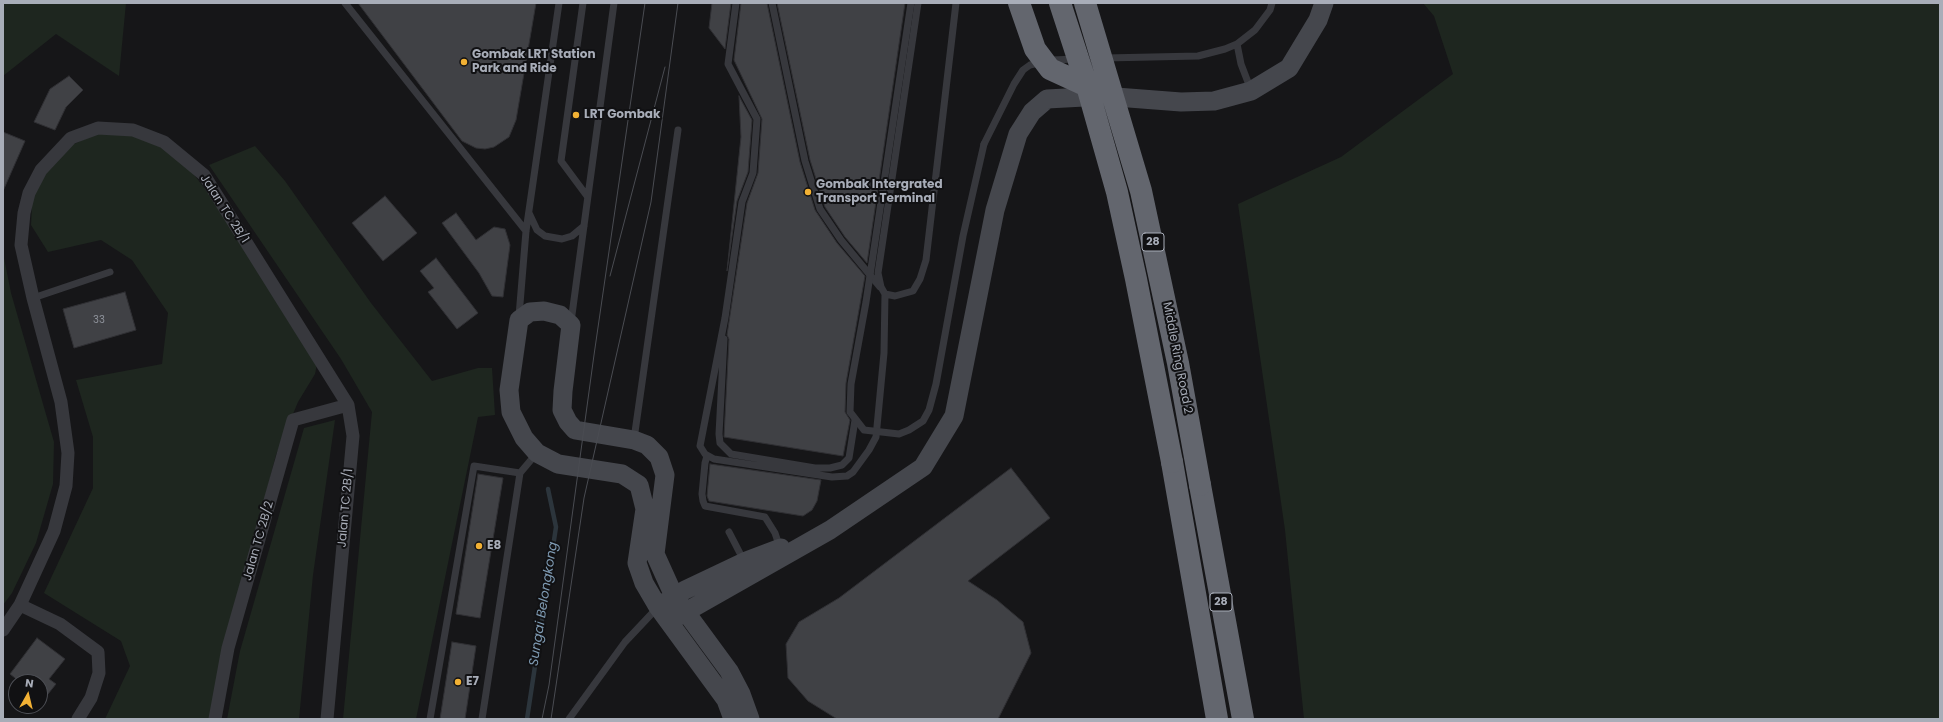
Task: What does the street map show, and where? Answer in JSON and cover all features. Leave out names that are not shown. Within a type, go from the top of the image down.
[{"type":"highway","points":[[1019,3],[1035,49],[1050,69],[1087,86]]},
{"type":"highway","name":"Middle Ring Road 2","points":[[1060,3],[1087,86],[1117,192],[1136,279],[1172,462],[1217,719]]},
{"type":"highway","name":"Middle Ring Road 2","points":[[1086,3],[1142,198],[1174,339],[1243,719]]},
{"type":"highway","points":[[1211,683],[1212,719]]},
{"type":"street","points":[[664,615],[674,596],[748,569],[830,530],[923,467],[954,416],[995,210],[1018,134],[1032,112],[1047,99],[1103,96],[1180,102],[1214,101],[1251,90],[1289,68],[1318,20],[1324,3]]},
{"type":"street","name":"Jalan TC 2B/1","points":[[3,630],[20,605],[54,531],[66,486],[68,453],[61,402],[33,298],[22,245],[24,213],[29,193],[41,170],[72,138],[98,128],[133,130],[164,142],[204,175],[348,405],[353,436],[327,719]]},
{"type":"street","points":[[733,719],[726,700],[664,615],[644,582],[637,563],[645,509],[639,486],[622,474],[558,464],[537,453],[524,438],[511,412],[509,390],[519,320],[530,312],[544,311],[560,315],[571,325],[562,390],[562,410],[568,422],[576,430],[634,440],[648,445],[659,457],[665,475],[655,554],[674,596],[729,671],[741,694],[750,719]]},
{"type":"street","name":"Jalan TC 2B/2","points":[[215,719],[228,648],[293,420],[348,405]]},
{"type":"street","points":[[664,615],[686,612],[748,569]]},
{"type":"street","points":[[20,605],[60,624],[98,652],[99,673],[91,698],[78,719]]},
{"type":"lane","points":[[345,3],[526,232]]},
{"type":"lane","points":[[519,320],[526,232],[559,3]]},
{"type":"lane","points":[[583,3],[561,161],[587,196]]},
{"type":"lane","points":[[571,325],[587,196],[614,3]]},
{"type":"lane","points":[[736,3],[728,64],[757,119],[753,173],[742,202],[725,318],[700,446],[707,456],[714,459],[832,477],[847,476],[853,472],[869,450],[876,437],[884,353],[886,294]]},
{"type":"lane","points":[[772,3],[805,161],[820,209],[841,240],[886,294],[895,296],[913,292],[920,279],[926,260],[956,3]]},
{"type":"lane","points":[[911,3],[866,302],[851,384],[850,412],[864,430],[899,434],[924,421],[929,410],[936,384],[963,236],[984,144],[1014,84],[1023,70],[1030,65],[1052,60],[1198,56],[1225,49],[1237,44],[1255,30],[1270,10],[1272,3]]},
{"type":"lane","points":[[881,288],[878,273],[918,3]]},
{"type":"lane","points":[[1237,44],[1241,64],[1251,90]]},
{"type":"lane","points":[[634,440],[638,424],[678,130]]},
{"type":"lane","points":[[529,213],[537,230],[545,236],[562,238],[572,236],[584,226]]},
{"type":"lane","points":[[33,298],[110,272]]},
{"type":"lane","points":[[725,318],[719,426],[720,443],[724,449],[731,454],[823,468],[836,467],[842,465],[849,458],[855,420]]},
{"type":"lane","points":[[482,719],[520,473],[537,453]]},
{"type":"lane","points":[[707,456],[704,463],[702,494],[705,506],[767,518],[775,533],[782,553]]},
{"type":"lane","points":[[430,719],[474,466],[520,473]]},
{"type":"lane","points":[[728,532],[748,569]]},
{"type":"lane","points":[[569,719],[625,642],[664,615]]},
{"type":"shaded area","points":[[3,3],[126,3],[119,76],[56,34],[3,76]]},
{"type":"shaded area","points":[[1423,3],[1940,3],[1940,719],[1304,719],[1285,530],[1238,204],[1341,157],[1453,74],[1434,16]]},
{"type":"shaded area","points":[[135,129],[181,158],[216,203],[319,354],[315,374],[298,402],[276,455],[221,667],[211,719],[105,719],[130,666],[121,641],[44,593],[93,488],[93,437],[76,380],[162,364],[168,313],[132,260],[101,240],[48,252],[31,225],[33,185],[61,150],[98,133]]},
{"type":"shaded area","points":[[255,146],[285,181],[371,303],[432,381],[478,368],[492,368],[495,415],[478,417],[416,719],[343,719],[372,412],[341,359],[209,165]]},
{"type":"shaded area","points":[[3,253],[11,293],[54,442],[53,484],[36,543],[12,593],[3,605]]},
{"type":"shaded area","points":[[335,420],[313,575],[299,719],[227,719],[240,651],[304,428]]},
{"type":"building","name":"Gombak LRT Station Park and Ride","points":[[358,3],[536,3],[516,120],[509,137],[494,147],[485,149],[476,148],[462,141]]},
{"type":"building","points":[[712,3],[731,3],[725,49],[709,28]]},
{"type":"building","points":[[741,3],[767,3],[800,162],[815,210],[837,243],[865,276],[846,383],[845,412],[850,420],[843,456],[724,437],[729,339],[727,335],[747,203],[758,173],[762,119],[734,60]]},
{"type":"building","points":[[777,3],[905,3],[867,263],[845,237],[825,207],[810,160]]},
{"type":"building","points":[[69,76],[83,90],[66,107],[55,130],[34,122],[50,89]]},
{"type":"building","points":[[739,96],[752,120],[748,172],[737,201],[727,271],[741,137]]},
{"type":"building","points":[[3,132],[25,141],[3,191]]},
{"type":"building","points":[[385,196],[417,233],[383,261],[352,223]]},
{"type":"building","points":[[456,213],[476,240],[494,227],[505,229],[510,245],[503,297],[492,296],[479,273],[442,223]]},
{"type":"building","points":[[436,258],[478,313],[457,329],[428,292],[434,288],[420,271]]},
{"type":"building","points":[[125,292],[136,330],[74,348],[63,309]]},
{"type":"building","points":[[710,464],[821,480],[817,501],[812,510],[803,516],[709,501],[707,496]]},
{"type":"building","points":[[1011,468],[1050,518],[968,581],[997,600],[1023,622],[1031,653],[998,719],[837,719],[808,701],[788,678],[786,644],[799,622],[839,598]]},
{"type":"building","name":"E8","points":[[478,474],[503,478],[480,618],[456,614]]},
{"type":"building","points":[[37,638],[65,659],[49,679],[56,684],[48,694],[48,674],[10,674]]},
{"type":"building","name":"E7","points":[[452,642],[476,646],[465,719],[440,719]]},
{"type":"waterway","name":"Sungai Belongkong","points":[[527,719],[556,527],[548,489]]},
{"type":"tram line","points":[[542,719],[549,685],[594,355],[645,3]]},
{"type":"tram line","points":[[551,719],[584,498],[651,202],[678,3]]},
{"type":"tram line","points":[[610,276],[665,67]]},
{"type":"place","name":"Gombak LRT Station Park and Ride","points":[[464,62]]},
{"type":"place","name":"LRT Gombak","points":[[576,115]]},
{"type":"place","name":"Gombak Intergrated Transport Terminal","points":[[808,192]]},
{"type":"place","name":"E8","points":[[479,546]]},
{"type":"place","name":"E7","points":[[458,682]]}]
